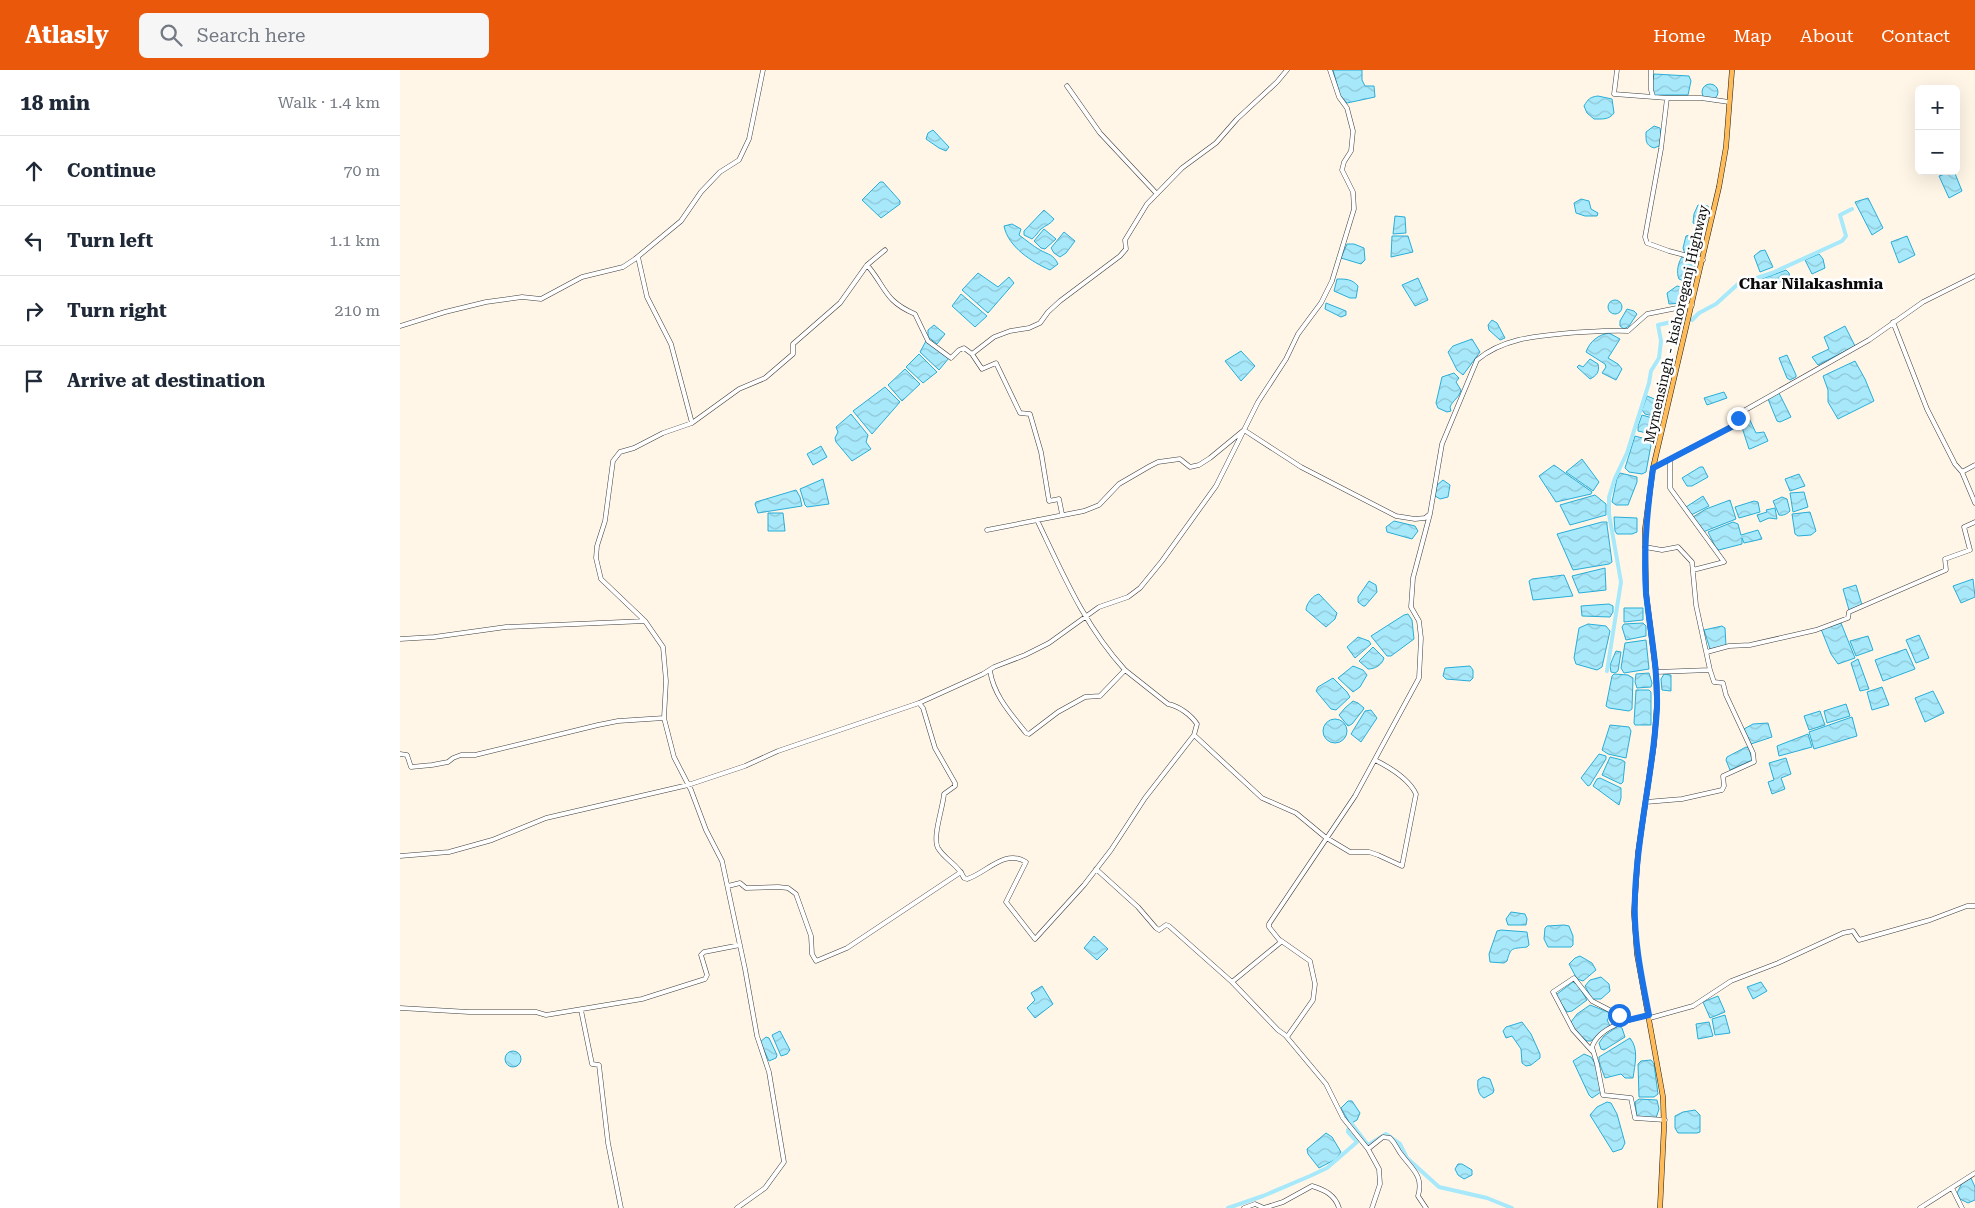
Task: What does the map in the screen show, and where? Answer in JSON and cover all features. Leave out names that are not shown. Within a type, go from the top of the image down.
[{"type":"main road","name":"Mymensingh - kishoreganj Highway","points":[[1660,1208],[1664,1097],[1637,954],[1634,913],[1638,853],[1656,727],[1656,672],[1646,593],[1645,529],[1653,468],[1719,187],[1726,147],[1732,70]]},
{"type":"street","points":[[400,326],[486,302],[522,297],[541,299],[582,277],[623,267],[638,258],[681,221],[701,192],[720,172],[739,160],[749,140],[763,70]]},
{"type":"street","points":[[972,354],[994,337],[1010,331],[1029,328],[1040,323],[1060,301],[1120,256],[1126,248],[1125,240],[1148,204],[1182,168],[1216,142],[1287,70]]},
{"type":"street","points":[[400,856],[449,852],[492,840],[546,818],[688,785],[745,766],[778,751],[919,703],[990,671],[994,666],[1025,655],[1048,643],[1099,607],[1128,597],[1140,588],[1216,486],[1258,402],[1286,358],[1298,334],[1321,303],[1332,282],[1354,209],[1353,192],[1342,170],[1344,162],[1351,151],[1353,131],[1347,108],[1339,98],[1330,70]]},
{"type":"street","points":[[1617,70],[1614,94],[1667,98],[1701,98],[1730,102]]},
{"type":"street","points":[[1651,70],[1650,90],[1653,96]]},
{"type":"street","points":[[1067,86],[1100,133],[1157,194]]},
{"type":"street","points":[[1667,98],[1661,149],[1644,237],[1647,243],[1662,249],[1703,260]]},
{"type":"street","points":[[737,1208],[765,1188],[784,1160],[769,1072],[757,1036],[728,886],[720,857],[674,758],[664,718],[666,681],[663,647],[645,621],[601,579],[596,558],[597,546],[605,521],[613,461],[620,452],[634,448],[663,433],[692,424],[717,404],[730,398],[739,389],[765,378],[793,354],[793,344],[840,303],[867,265],[885,250]]},
{"type":"street","points":[[638,258],[648,297],[671,344],[692,424]]},
{"type":"street","points":[[867,265],[888,298],[904,310],[915,314],[928,341],[951,358],[964,348],[972,354],[982,369],[996,363],[1020,413],[1030,414],[1041,452],[1049,500],[1059,499],[1062,514]]},
{"type":"street","points":[[1653,468],[1739,423],[1738,416],[1740,413],[1869,340],[1923,302],[1975,276]]},
{"type":"street","points":[[1287,1037],[1313,1000],[1316,984],[1310,961],[1280,940],[1269,927],[1269,924],[1355,796],[1419,678],[1421,638],[1419,621],[1411,607],[1413,578],[1430,514],[1442,444],[1477,360],[1499,346],[1515,340],[1556,333],[1628,331],[1642,317],[1649,314],[1692,305]]},
{"type":"street","points":[[1893,322],[1927,409],[1955,464],[1962,472],[1975,503]]},
{"type":"street","points":[[987,530],[1084,511],[1099,505],[1120,484],[1158,462],[1180,459],[1190,467],[1199,465],[1216,454],[1244,430]]},
{"type":"street","points":[[1244,430],[1301,467],[1396,516],[1415,519],[1425,518],[1430,514]]},
{"type":"street","points":[[1670,460],[1670,488],[1724,562],[1693,570]]},
{"type":"street","points":[[1962,472],[1975,465]]},
{"type":"street","points":[[919,703],[935,748],[955,783],[954,787],[944,794],[937,833],[938,848],[950,863],[962,872],[964,878],[967,879],[1002,860],[1013,858],[1022,859],[1026,862],[1006,902],[1035,939],[1096,869],[1145,798],[1194,735],[1197,724],[1193,718],[1175,705],[1168,704],[1125,670],[1107,650],[1084,617],[1037,520]]},
{"type":"street","points":[[1707,652],[1729,646],[1757,644],[1816,630],[1848,618],[1850,612],[1946,570],[1945,559],[1970,550],[1964,527],[1975,522]]},
{"type":"street","points":[[1645,547],[1662,550],[1678,547],[1692,562],[1696,606],[1710,670],[1714,682],[1724,683],[1726,695],[1753,753],[1754,762],[1723,776],[1724,786],[1722,790],[1682,799],[1646,802]]},
{"type":"street","points":[[400,639],[434,637],[506,627],[645,621]]},
{"type":"street","points":[[990,671],[993,684],[1002,702],[1026,733],[1029,734],[1058,712],[1085,697],[1100,696],[1125,670]]},
{"type":"street","points":[[1656,672],[1710,670]]},
{"type":"street","points":[[400,754],[407,755],[411,767],[432,766],[448,762],[452,758],[461,755],[475,756],[598,725],[618,721],[664,718]]},
{"type":"street","points":[[1194,735],[1262,798],[1296,813],[1327,838],[1350,852],[1378,854],[1402,866],[1416,794],[1413,788],[1388,766],[1375,760]]},
{"type":"street","points":[[1096,869],[1138,907],[1156,928],[1159,930],[1166,925],[1169,926],[1232,982],[1287,1037],[1326,1084],[1350,1128],[1377,1163],[1380,1184],[1372,1208]]},
{"type":"street","points":[[728,886],[740,883],[746,888],[788,888],[796,894],[811,936],[812,954],[816,961],[847,948],[962,872]]},
{"type":"street","points":[[1664,1120],[1635,1118],[1631,1098],[1603,1095],[1592,1047],[1595,1040],[1613,1026],[1624,1021],[1693,1006],[1731,982],[1843,933],[1853,930],[1859,940],[1930,920],[1967,906],[1975,906]]},
{"type":"street","points":[[1232,982],[1281,942],[1280,940]]},
{"type":"street","points":[[400,1008],[469,1012],[536,1012],[546,1015],[642,999],[703,980],[707,975],[701,955],[704,952],[740,945]]},
{"type":"street","points":[[1593,1053],[1573,1030],[1553,992],[1574,978],[1592,1001],[1619,1015],[1624,1021]]},
{"type":"street","points":[[581,1010],[592,1064],[599,1065],[608,1143],[621,1208]]},
{"type":"street","points":[[1368,1149],[1383,1137],[1390,1138],[1398,1146],[1401,1154],[1417,1173],[1420,1180],[1418,1196],[1426,1208]]},
{"type":"street","points":[[1920,1208],[1975,1173]]},
{"type":"street","points":[[1244,1208],[1255,1204],[1264,1208],[1271,1204],[1280,1204],[1312,1186],[1325,1191],[1336,1199],[1339,1208]]},
{"type":"street","points":[[1952,1188],[1962,1208]]},
{"type":"water","points":[[1333,70],[1362,70],[1362,80],[1365,86],[1374,86],[1375,97],[1347,103],[1340,95]]},
{"type":"water","points":[[1654,74],[1689,76],[1691,81],[1688,95],[1654,95],[1651,89]]},
{"type":"water","points":[[1710,84],[1718,92],[1710,100],[1702,92]]},
{"type":"water","points":[[1598,96],[1612,99],[1614,113],[1610,117],[1594,119],[1587,113],[1585,104],[1591,98]]},
{"type":"water","points":[[1654,126],[1660,128],[1661,136],[1659,146],[1654,148],[1646,140],[1646,132]]},
{"type":"water","points":[[933,130],[949,147],[946,151],[926,139],[928,133]]},
{"type":"water","points":[[1956,175],[1962,191],[1949,198],[1939,176]]},
{"type":"water","points":[[880,182],[883,182],[900,201],[900,204],[881,218],[862,200]]},
{"type":"water","points":[[1868,198],[1883,228],[1872,235],[1855,202]]},
{"type":"water","points":[[1581,199],[1589,201],[1591,209],[1598,213],[1597,216],[1585,216],[1576,213],[1574,203]]},
{"type":"water","points":[[1698,205],[1708,206],[1709,209],[1707,221],[1701,227],[1693,223]]},
{"type":"water","points":[[1044,210],[1054,219],[1053,221],[1041,229],[1032,239],[1024,235],[1024,231]]},
{"type":"water","points":[[1395,216],[1405,217],[1406,233],[1393,234]]},
{"type":"water","points":[[1012,224],[1021,229],[1019,235],[1052,256],[1058,264],[1050,270],[1022,253],[1006,234],[1004,226]]},
{"type":"water","points":[[1044,229],[1056,239],[1045,249],[1041,248],[1034,241]]},
{"type":"water","points":[[1064,232],[1075,241],[1066,253],[1060,257],[1051,248]]},
{"type":"water","points":[[1694,234],[1700,237],[1699,249],[1695,256],[1685,254],[1683,248],[1686,236]]},
{"type":"water","points":[[1392,236],[1408,236],[1413,252],[1391,257]]},
{"type":"water","points":[[1907,236],[1915,255],[1899,263],[1891,242]]},
{"type":"water","points":[[1347,244],[1354,244],[1364,248],[1365,260],[1361,264],[1341,258]]},
{"type":"water","points":[[1765,250],[1773,267],[1760,272],[1754,256],[1760,251]]},
{"type":"water","points":[[1819,254],[1823,259],[1825,268],[1812,274],[1805,260]]},
{"type":"water","points":[[1682,257],[1694,259],[1696,262],[1691,280],[1686,282],[1679,279],[1678,273]]},
{"type":"water","points":[[1786,270],[1790,278],[1765,288],[1762,279]]},
{"type":"water","points":[[978,273],[998,287],[1009,277],[1014,283],[988,313],[962,290]]},
{"type":"water","points":[[1418,278],[1428,300],[1415,306],[1402,285]]},
{"type":"water","points":[[1337,279],[1349,280],[1358,286],[1356,298],[1350,298],[1334,291]]},
{"type":"water","points":[[1677,286],[1686,288],[1686,298],[1682,303],[1669,304],[1667,293]]},
{"type":"water","points":[[961,294],[987,316],[975,327],[952,306]]},
{"type":"water","points":[[1612,300],[1618,300],[1622,307],[1618,314],[1612,314],[1608,310],[1608,304]]},
{"type":"water","points":[[1326,303],[1346,311],[1346,315],[1341,317],[1325,309]]},
{"type":"water","points":[[1627,309],[1637,314],[1629,326],[1624,329],[1620,326],[1620,321]]},
{"type":"water","points":[[1492,320],[1497,323],[1505,338],[1500,340],[1489,330],[1488,325]]},
{"type":"water","points":[[934,325],[945,334],[937,344],[928,337],[928,330]]},
{"type":"water","points":[[1845,326],[1855,346],[1818,365],[1812,357],[1829,349],[1824,337]]},
{"type":"water","points":[[1609,333],[1620,339],[1608,358],[1622,369],[1616,380],[1602,373],[1606,367],[1605,364],[1586,352],[1595,339]]},
{"type":"water","points":[[1472,339],[1480,352],[1463,375],[1457,370],[1448,352],[1453,346]]},
{"type":"water","points":[[926,341],[949,358],[939,370],[920,352]]},
{"type":"water","points":[[1241,351],[1255,366],[1241,381],[1225,361]]},
{"type":"water","points":[[919,354],[937,372],[923,383],[906,367]]},
{"type":"water","points":[[1787,355],[1796,375],[1796,377],[1790,380],[1787,378],[1779,358]]},
{"type":"water","points":[[1590,359],[1598,364],[1598,369],[1594,377],[1590,379],[1577,367],[1579,365],[1583,367]]},
{"type":"water","points":[[1855,361],[1874,401],[1838,419],[1828,402],[1828,390],[1823,376]]},
{"type":"water","points":[[905,369],[920,384],[902,401],[888,385]]},
{"type":"water","points":[[1454,373],[1459,378],[1456,382],[1461,390],[1450,407],[1451,411],[1447,412],[1438,408],[1436,403],[1442,377]]},
{"type":"water","points":[[885,387],[900,402],[872,434],[853,411]]},
{"type":"water","points":[[1724,392],[1727,398],[1707,405],[1704,398]]},
{"type":"water","points":[[1779,393],[1791,417],[1780,422],[1777,421],[1768,399]]},
{"type":"water","points":[[1647,396],[1662,402],[1658,417],[1645,414],[1642,410]]},
{"type":"water","points":[[851,414],[868,435],[866,442],[871,449],[852,461],[836,442],[835,438],[838,432],[836,427]]},
{"type":"water","points":[[1747,414],[1756,433],[1764,432],[1768,441],[1750,449],[1739,418]]},
{"type":"water","points":[[1642,415],[1658,421],[1655,435],[1638,431]]},
{"type":"water","points":[[1635,436],[1646,439],[1651,445],[1646,472],[1642,474],[1629,472],[1625,468]]},
{"type":"water","points":[[821,446],[827,457],[813,465],[807,454]]},
{"type":"water","points":[[1582,459],[1599,482],[1593,491],[1566,472]]},
{"type":"water","points":[[1554,465],[1592,492],[1591,494],[1556,502],[1539,476]]},
{"type":"water","points":[[1703,467],[1708,477],[1692,486],[1687,486],[1682,478]]},
{"type":"water","points":[[1620,473],[1637,477],[1637,482],[1628,505],[1616,505],[1612,502],[1617,478]]},
{"type":"water","points":[[1799,474],[1805,486],[1790,491],[1785,479]]},
{"type":"water","points":[[823,479],[829,504],[807,507],[800,489]]},
{"type":"water","points":[[1443,480],[1450,485],[1448,497],[1440,499],[1435,496],[1437,485]]},
{"type":"water","points":[[796,490],[802,506],[758,513],[756,502]]},
{"type":"water","points":[[1804,492],[1808,507],[1793,512],[1790,493]]},
{"type":"water","points":[[1595,495],[1606,504],[1606,515],[1570,525],[1560,505]]},
{"type":"water","points":[[1703,496],[1709,506],[1691,515],[1686,507]]},
{"type":"water","points":[[1782,497],[1787,499],[1790,511],[1779,515],[1773,501]]},
{"type":"water","points":[[1730,500],[1736,519],[1703,532],[1693,517],[1706,509]]},
{"type":"water","points":[[1754,501],[1758,502],[1760,512],[1739,518],[1735,507]]},
{"type":"water","points":[[1775,508],[1777,519],[1769,518],[1760,522],[1757,515]]},
{"type":"water","points":[[1810,512],[1816,531],[1811,535],[1798,536],[1795,534],[1792,514]]},
{"type":"water","points":[[768,513],[783,513],[785,531],[768,531]]},
{"type":"water","points":[[1614,517],[1637,518],[1637,532],[1617,534]]},
{"type":"water","points":[[1394,521],[1415,526],[1418,531],[1412,539],[1387,532],[1386,527]]},
{"type":"water","points":[[1607,522],[1612,562],[1573,570],[1557,534]]},
{"type":"water","points":[[1733,522],[1738,524],[1741,535],[1758,530],[1762,539],[1744,543],[1742,538],[1742,544],[1719,550],[1716,548],[1708,532]]},
{"type":"water","points":[[1605,568],[1606,590],[1579,593],[1572,576]]},
{"type":"water","points":[[1564,575],[1573,596],[1533,600],[1529,581]]},
{"type":"water","points":[[1973,579],[1975,597],[1961,603],[1953,586]]},
{"type":"water","points":[[1369,581],[1376,585],[1377,592],[1363,606],[1358,602],[1358,597]]},
{"type":"water","points":[[1856,585],[1862,605],[1849,610],[1843,589]]},
{"type":"water","points":[[1319,594],[1337,613],[1335,619],[1326,627],[1306,610],[1310,600]]},
{"type":"water","points":[[1609,604],[1613,606],[1613,612],[1610,617],[1582,616],[1581,606]]},
{"type":"water","points":[[1624,608],[1643,608],[1643,620],[1624,622]]},
{"type":"water","points":[[1408,614],[1412,620],[1414,639],[1391,656],[1387,656],[1371,636]]},
{"type":"water","points":[[1643,623],[1646,626],[1646,636],[1626,640],[1622,627],[1624,624]]},
{"type":"water","points":[[1841,623],[1855,658],[1838,664],[1831,654],[1821,629]]},
{"type":"water","points":[[1588,624],[1606,626],[1610,631],[1602,667],[1597,670],[1576,664],[1574,658],[1579,628]]},
{"type":"water","points":[[1722,626],[1725,628],[1726,646],[1710,649],[1704,630]]},
{"type":"water","points":[[1919,635],[1929,658],[1916,663],[1906,640]]},
{"type":"water","points":[[1868,636],[1873,650],[1856,656],[1850,641]]},
{"type":"water","points":[[1358,637],[1369,641],[1371,644],[1355,658],[1347,647]]},
{"type":"water","points":[[1646,640],[1649,669],[1624,673],[1621,668],[1625,643]]},
{"type":"water","points":[[1373,647],[1384,658],[1378,666],[1368,669],[1359,661]]},
{"type":"water","points":[[1906,649],[1915,669],[1883,681],[1875,660]]},
{"type":"water","points":[[1616,651],[1621,652],[1618,671],[1615,673],[1611,672],[1610,665]]},
{"type":"water","points":[[1858,659],[1869,689],[1860,691],[1851,663]]},
{"type":"water","points":[[1353,666],[1363,670],[1367,675],[1360,687],[1353,692],[1338,678]]},
{"type":"water","points":[[1470,666],[1473,670],[1473,678],[1470,681],[1446,679],[1443,676],[1445,668]]},
{"type":"water","points":[[1649,673],[1652,683],[1651,687],[1637,688],[1635,682],[1636,674]]},
{"type":"water","points":[[1614,674],[1628,675],[1633,678],[1632,709],[1629,711],[1606,706]]},
{"type":"water","points":[[1664,674],[1671,675],[1671,691],[1662,690],[1661,679]]},
{"type":"water","points":[[1333,678],[1350,697],[1336,710],[1331,709],[1316,691],[1318,687]]},
{"type":"water","points":[[1882,687],[1889,705],[1872,710],[1867,692]]},
{"type":"water","points":[[1636,690],[1649,690],[1651,692],[1651,725],[1635,725],[1634,723]]},
{"type":"water","points":[[1933,691],[1944,713],[1925,722],[1915,698]]},
{"type":"water","points":[[1353,701],[1364,708],[1352,724],[1348,726],[1339,715]]},
{"type":"water","points":[[1846,704],[1850,716],[1827,723],[1824,711]]},
{"type":"water","points":[[1371,710],[1377,718],[1361,742],[1351,734],[1365,711]]},
{"type":"water","points":[[1820,711],[1825,725],[1809,730],[1804,716]]},
{"type":"water","points":[[1852,717],[1857,736],[1814,749],[1809,732]]},
{"type":"water","points":[[1335,719],[1343,723],[1347,731],[1343,739],[1335,743],[1327,739],[1323,731],[1327,723]]},
{"type":"water","points":[[1768,723],[1772,737],[1751,744],[1744,729],[1753,724]]},
{"type":"water","points":[[1610,725],[1629,727],[1631,731],[1626,758],[1608,754],[1602,750]]},
{"type":"water","points":[[1808,734],[1812,747],[1779,756],[1777,746]]},
{"type":"water","points":[[1746,747],[1749,748],[1752,760],[1730,770],[1726,760],[1727,757]]},
{"type":"water","points":[[1599,754],[1606,756],[1606,759],[1588,786],[1581,778]]},
{"type":"water","points":[[1610,757],[1625,762],[1623,782],[1621,784],[1602,775]]},
{"type":"water","points":[[1786,758],[1791,774],[1781,778],[1785,789],[1772,794],[1768,782],[1774,780],[1769,763]]},
{"type":"water","points":[[1600,778],[1621,788],[1619,805],[1593,786],[1597,779]]},
{"type":"water","points":[[1511,912],[1525,914],[1527,919],[1526,925],[1508,925],[1506,919]]},
{"type":"water","points":[[1547,926],[1569,926],[1573,936],[1573,945],[1571,947],[1548,947],[1544,939],[1545,928]]},
{"type":"water","points":[[1497,931],[1527,932],[1529,945],[1513,949],[1504,963],[1490,962],[1489,954]]},
{"type":"water","points":[[1094,936],[1108,949],[1097,960],[1084,948]]},
{"type":"water","points":[[1580,956],[1592,963],[1596,970],[1583,981],[1577,979],[1569,964]]},
{"type":"water","points":[[1601,977],[1609,984],[1610,991],[1601,999],[1592,999],[1585,986],[1590,980]]},
{"type":"water","points":[[1573,982],[1578,985],[1587,1000],[1572,1011],[1567,1012],[1556,996]]},
{"type":"water","points":[[1761,982],[1767,991],[1753,999],[1747,987]]},
{"type":"water","points":[[1042,986],[1053,1004],[1035,1018],[1027,1008],[1035,1000],[1031,993]]},
{"type":"water","points":[[1718,996],[1725,1012],[1710,1018],[1703,1002]]},
{"type":"water","points":[[1590,1005],[1608,1012],[1610,1016],[1607,1020],[1610,1026],[1591,1041],[1587,1041],[1576,1032],[1571,1022],[1577,1014]]},
{"type":"water","points":[[1725,1015],[1730,1033],[1715,1035],[1712,1019]]},
{"type":"water","points":[[1522,1022],[1531,1034],[1540,1054],[1540,1058],[1531,1065],[1526,1066],[1522,1063],[1521,1049],[1512,1036],[1506,1038],[1503,1031],[1506,1027]]},
{"type":"water","points":[[1709,1022],[1713,1036],[1698,1039],[1696,1024]]},
{"type":"water","points":[[1618,1026],[1622,1028],[1625,1037],[1604,1050],[1601,1049],[1599,1043],[1604,1036]]},
{"type":"water","points":[[780,1031],[790,1050],[787,1054],[781,1056],[772,1035]]},
{"type":"water","points":[[766,1037],[769,1038],[777,1055],[776,1058],[769,1061],[760,1042]]},
{"type":"water","points":[[1630,1038],[1635,1047],[1633,1078],[1625,1078],[1621,1074],[1605,1078],[1599,1057]]},
{"type":"water","points":[[510,1051],[516,1051],[521,1056],[519,1065],[510,1067],[505,1062],[505,1056]]},
{"type":"water","points":[[1584,1054],[1591,1057],[1596,1065],[1601,1092],[1592,1098],[1573,1061]]},
{"type":"water","points":[[1651,1060],[1654,1064],[1658,1094],[1654,1097],[1639,1097],[1638,1064],[1641,1061]]},
{"type":"water","points":[[1483,1077],[1490,1079],[1494,1090],[1493,1093],[1484,1098],[1479,1093],[1478,1085],[1478,1080]]},
{"type":"water","points":[[1639,1099],[1657,1100],[1659,1109],[1656,1118],[1637,1117],[1635,1102]]},
{"type":"water","points":[[1348,1101],[1352,1101],[1360,1113],[1357,1120],[1350,1124],[1341,1108]]},
{"type":"water","points":[[1607,1102],[1611,1103],[1617,1114],[1625,1143],[1622,1149],[1613,1152],[1590,1115],[1597,1107]]},
{"type":"water","points":[[1695,1110],[1700,1115],[1700,1132],[1678,1133],[1675,1128],[1675,1116],[1683,1112]]},
{"type":"water","points":[[1326,1133],[1332,1137],[1341,1152],[1336,1159],[1319,1168],[1308,1154],[1307,1149]]},
{"type":"water","points":[[1458,1164],[1462,1164],[1472,1170],[1472,1175],[1464,1179],[1458,1175],[1455,1169]]},
{"type":"water","points":[[1971,1178],[1975,1187],[1975,1200],[1968,1203],[1960,1199],[1957,1193],[1962,1183]]},
{"type":"waterway","points":[[1692,320],[1699,313],[1716,304],[1738,284],[1772,273],[1842,241],[1846,236],[1840,215],[1852,209]]},
{"type":"waterway","points":[[1607,671],[1621,582],[1609,514],[1609,497],[1615,478],[1627,453],[1651,371],[1659,358],[1661,341],[1658,325],[1685,319]]},
{"type":"waterway","points":[[1351,1123],[1368,1145],[1386,1134],[1400,1144],[1407,1158],[1439,1187],[1487,1198],[1512,1208]]},
{"type":"waterway","points":[[1228,1208],[1263,1196],[1327,1168],[1357,1142],[1348,1132],[1352,1125]]},
{"type":"district","name":"Char Nilakashmia","points":[[1811,283]]},
{"type":"route","points":[[1619,1015],[1624,1021],[1649,1015],[1637,954],[1634,906],[1638,853],[1654,744],[1657,705],[1656,672],[1646,593],[1645,547],[1645,529],[1653,468],[1739,423],[1738,418]]}]
